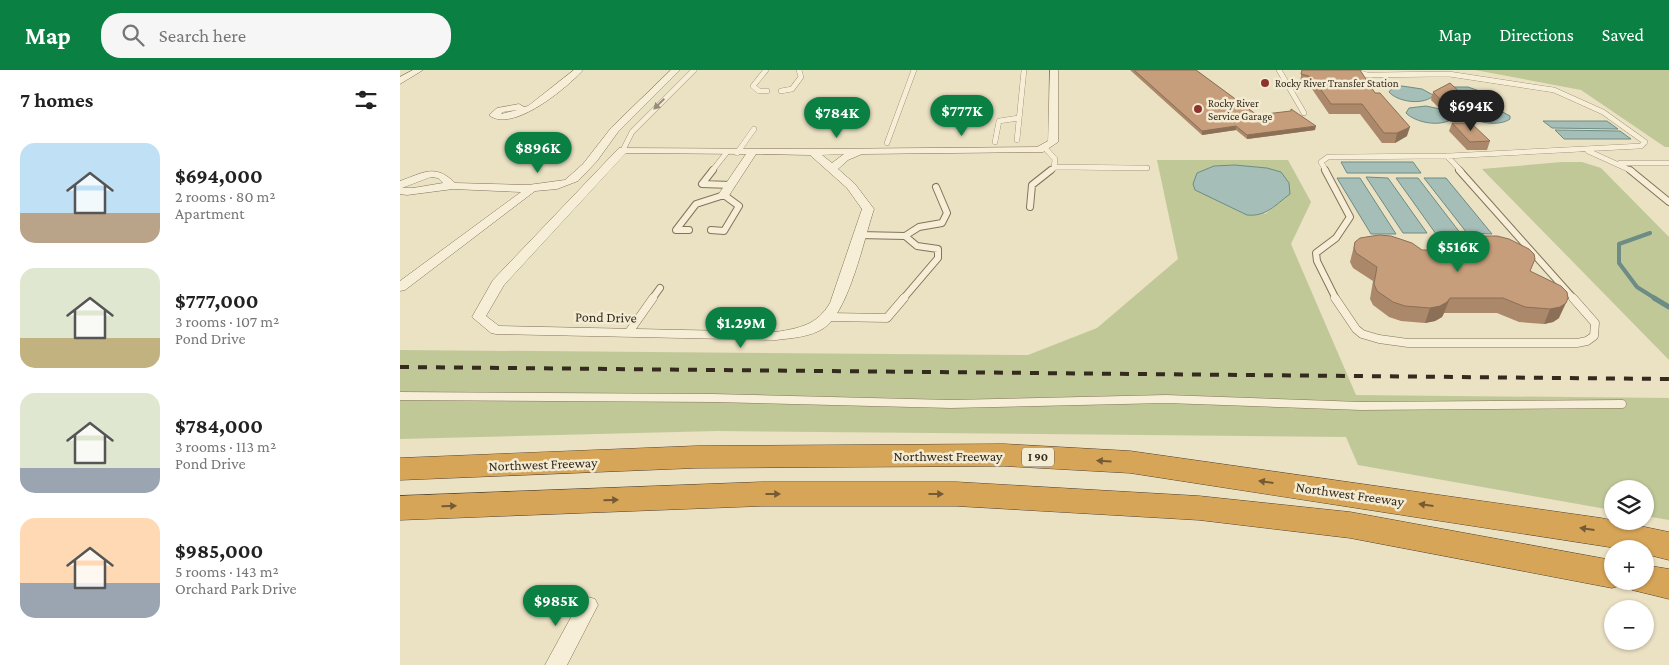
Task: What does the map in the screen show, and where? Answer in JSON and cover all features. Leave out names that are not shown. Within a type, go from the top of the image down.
[{"type":"highway","name":"Northwest Freeway","points":[[400,469],[706,457],[1004,455],[1130,462],[1601,531],[1669,546]]},
{"type":"highway","points":[[400,508],[762,494],[956,494],[1199,508],[1350,525],[1604,573]]},
{"type":"highway","points":[[1654,582],[1669,584]]},
{"type":"street","points":[[400,81],[419,70]]},
{"type":"street","points":[[522,111],[531,108],[579,70]]},
{"type":"street","points":[[400,191],[416,191],[452,186],[546,187],[570,182],[607,142],[614,130],[676,70]]},
{"type":"street","points":[[623,150],[732,152],[1039,150],[1053,142],[1054,70]]},
{"type":"street","name":"Pond Drive","points":[[623,150],[498,283],[479,317],[496,330],[776,336],[812,331],[830,316],[838,303],[868,209],[851,186],[813,152]]},
{"type":"street","points":[[832,169],[844,158],[861,151]]},
{"type":"street","points":[[724,195],[753,152]]},
{"type":"street","points":[[400,185],[430,174],[441,175],[452,186]]},
{"type":"street","points":[[400,287],[534,187]]},
{"type":"street","points":[[556,665],[588,605]]},
{"type":"lane","points":[[623,150],[632,132],[694,70]]},
{"type":"lane","points":[[766,70],[753,86],[759,91],[766,91]]},
{"type":"lane","points":[[781,91],[792,89],[801,77],[799,70]]},
{"type":"lane","points":[[887,143],[914,70]]},
{"type":"lane","points":[[1017,140],[1024,70]]},
{"type":"lane","points":[[1279,70],[1304,113]]},
{"type":"lane","points":[[1351,70],[1367,75],[1449,74],[1554,90],[1603,112],[1645,142],[1641,146],[1447,156],[1328,157],[1321,162],[1350,217],[1336,240],[1316,254],[1317,261],[1352,327],[1362,334],[1380,340],[1408,343],[1577,344],[1587,342],[1594,336],[1595,324],[1447,156]]},
{"type":"lane","points":[[995,142],[999,121],[1019,118]]},
{"type":"lane","points":[[731,185],[702,184],[754,129]]},
{"type":"lane","points":[[1030,207],[1032,185],[1047,175],[1054,167],[1055,159],[1045,148]]},
{"type":"lane","points":[[1584,149],[1629,169],[1669,202]]},
{"type":"lane","points":[[1618,163],[1669,163]]},
{"type":"lane","points":[[1054,167],[1147,168]]},
{"type":"lane","points":[[859,235],[905,236],[919,227],[942,223],[947,213],[936,187]]},
{"type":"lane","points":[[689,230],[676,230],[696,204],[724,195],[739,206],[724,230],[711,230]]},
{"type":"lane","points":[[830,316],[887,318],[938,258],[938,248],[918,246],[905,236]]},
{"type":"lane","points":[[629,332],[660,288]]},
{"type":"lane","points":[[400,396],[712,398],[951,404],[1166,399],[1361,406],[1622,404]]},
{"type":"green space","points":[[1475,70],[1669,70],[1669,147],[1665,147],[1581,90]]},
{"type":"green space","points":[[1157,160],[1288,160],[1311,202],[1291,244],[1356,395],[1669,398],[1669,520],[1654,518],[1654,480],[1604,480],[1604,509],[1358,465],[1346,437],[717,431],[400,439],[400,350],[1028,355],[1097,328],[1178,259]],"holes":[[[1235,165],[1267,168],[1275,206],[1265,214],[1214,166]]]},
{"type":"green space","points":[[1582,162],[1601,168],[1669,237],[1669,360],[1482,169]]},
{"type":"water","points":[[1402,86],[1422,89],[1433,95],[1416,102],[1398,98],[1389,92],[1392,88]]},
{"type":"water","points":[[1449,87],[1468,87],[1485,93],[1487,98],[1479,101],[1465,101]]},
{"type":"water","points":[[1426,106],[1450,113],[1452,119],[1441,123],[1428,123],[1406,113],[1409,108]]},
{"type":"water","points":[[1476,106],[1497,109],[1510,116],[1510,119],[1500,123],[1487,123],[1474,119],[1464,113],[1466,108]]},
{"type":"water","points":[[1543,121],[1607,121],[1618,129],[1552,128]]},
{"type":"water","points":[[1555,130],[1620,131],[1631,139],[1564,139]]},
{"type":"water","points":[[1341,162],[1413,162],[1421,173],[1347,173]]},
{"type":"water","points":[[1235,165],[1267,168],[1281,172],[1289,183],[1290,194],[1265,212],[1247,215],[1195,190],[1193,184],[1197,173],[1214,166]]},
{"type":"water","points":[[1366,177],[1388,178],[1427,233],[1403,233]]},
{"type":"water","points":[[1337,178],[1360,178],[1396,234],[1371,234]]},
{"type":"water","points":[[1396,178],[1418,178],[1461,234],[1436,234]]},
{"type":"water","points":[[1424,178],[1446,178],[1492,234],[1467,233]]},
{"type":"building","name":"Rocky River Service Garage","points":[[1134,70],[1196,70],[1257,115],[1291,111],[1291,109],[1316,126],[1247,135],[1236,126],[1202,131]]},
{"type":"building","points":[[1302,70],[1360,70],[1375,93],[1380,93],[1410,127],[1397,133],[1384,133],[1362,104],[1331,104],[1312,77],[1301,74]]},
{"type":"building","points":[[1450,83],[1467,99],[1449,108],[1433,92]]},
{"type":"building","points":[[1452,123],[1471,123],[1490,141],[1470,142]]},
{"type":"building","points":[[1379,235],[1391,236],[1412,243],[1422,250],[1462,250],[1462,243],[1467,238],[1474,236],[1497,236],[1509,239],[1529,249],[1534,254],[1535,259],[1530,271],[1561,286],[1567,292],[1568,298],[1566,303],[1560,307],[1550,309],[1525,307],[1503,298],[1450,298],[1440,306],[1430,308],[1405,306],[1393,302],[1377,291],[1374,284],[1377,267],[1356,253],[1354,248],[1355,242],[1360,238]]},
{"type":"waterway","points":[[1650,233],[1619,244],[1619,263],[1637,287],[1656,299]]},
{"type":"waterway","points":[[1654,298],[1669,307]]},
{"type":"railway","points":[[400,367],[1669,379]]},
{"type":"place","name":"Rocky River Transfer Station","points":[[1265,83]]},
{"type":"place","name":"Rocky River Service Garage","points":[[1198,109]]}]
